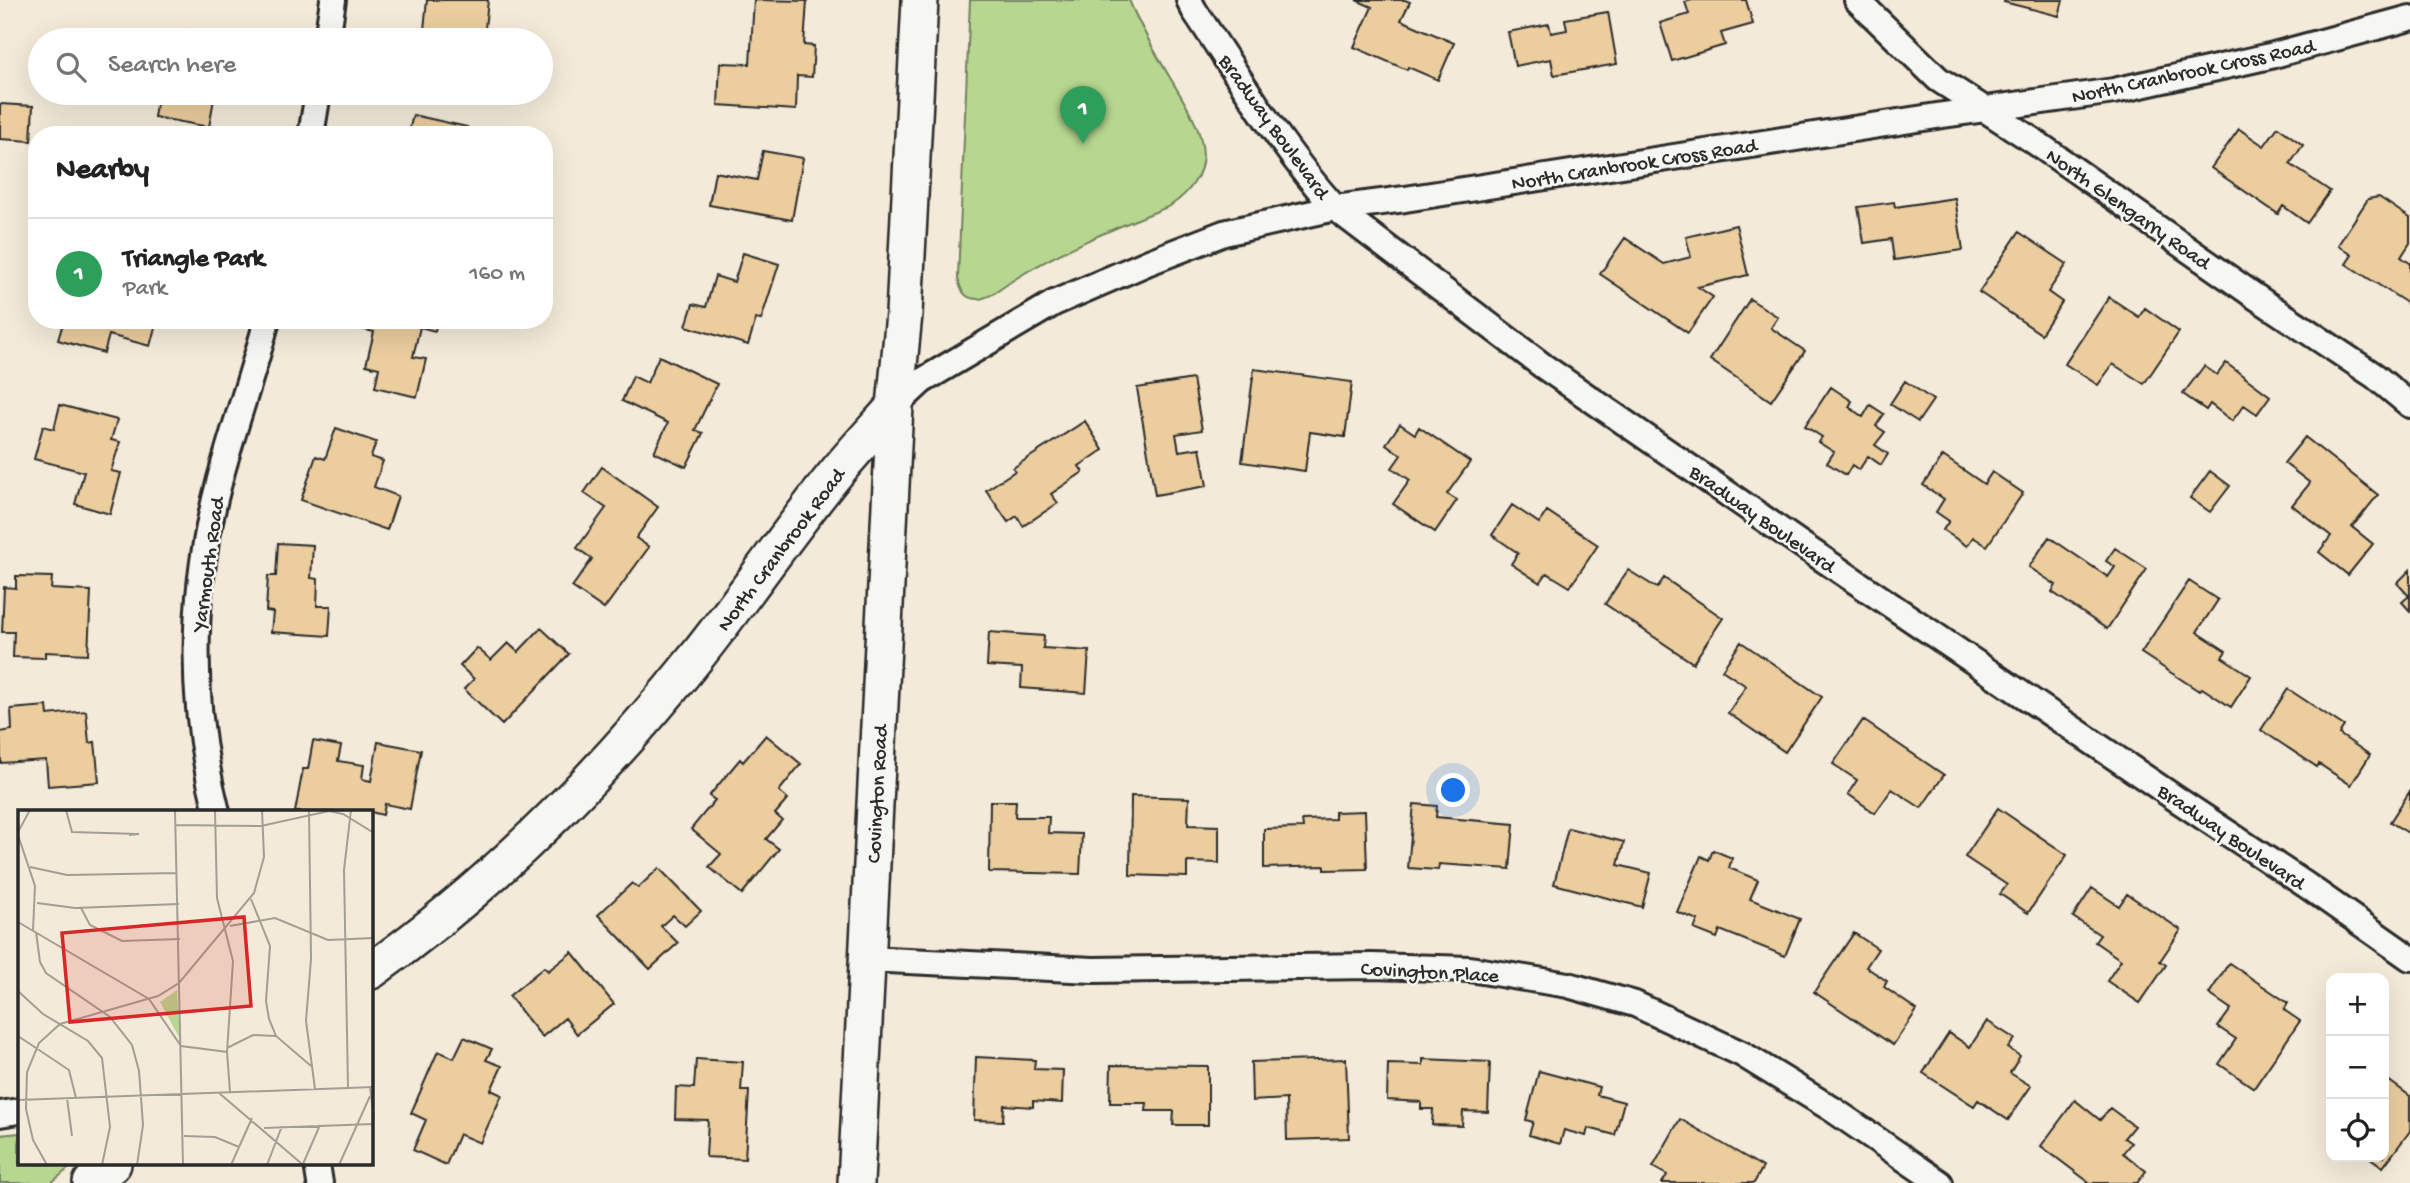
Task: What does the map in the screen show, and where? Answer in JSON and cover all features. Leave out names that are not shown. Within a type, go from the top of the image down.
[{"type":"street","points":[[329,28],[333,0]]},
{"type":"street","points":[[895,406],[904,314],[920,0]]},
{"type":"street","name":"Bradway Boulevard","points":[[1189,0],[1280,138],[1313,184],[1335,208],[1543,366],[1814,553],[2306,884],[2410,958]]},
{"type":"street","name":"North Glengarry Road","points":[[1857,0],[1938,79],[2375,376],[2410,405]]},
{"type":"street","name":"North Cranbrook Cross Road","points":[[895,406],[922,381],[1054,303],[1224,233],[1335,208],[2114,91],[2191,75],[2410,18]]},
{"type":"street","points":[[313,126],[316,105]]},
{"type":"street","name":"Yarmouth Road","points":[[217,810],[197,712],[197,610],[206,544],[219,480],[264,329]]},
{"type":"street","name":"Covington Road","points":[[856,1183],[895,406]]},
{"type":"street","name":"North Cranbrook Road","points":[[373,970],[430,927],[493,873],[591,780],[698,655],[831,479],[895,406]]},
{"type":"street","name":"Covington Place","points":[[867,959],[1093,970],[1372,966],[1470,969],[1568,985],[1635,1004],[1742,1054],[1832,1110],[1940,1183]]},
{"type":"street","points":[[0,1114],[18,1111]]},
{"type":"street","points":[[90,1183],[111,1166]]},
{"type":"green space","points":[[970,0],[1129,0],[1197,127],[1203,160],[1188,191],[1170,206],[1071,248],[1033,268],[992,295],[977,299],[963,293],[958,278]]},
{"type":"green space","points":[[18,1133],[18,1166],[72,1166],[51,1183],[0,1183],[0,1135]]},
{"type":"building","points":[[427,0],[488,0],[485,28],[424,28]]},
{"type":"building","points":[[754,0],[807,1],[804,45],[814,46],[812,77],[797,76],[796,110],[718,105],[720,63],[750,64]]},
{"type":"building","points":[[1356,0],[1410,2],[1401,20],[1454,43],[1438,80],[1354,47],[1372,7]]},
{"type":"building","points":[[1746,0],[1753,24],[1721,33],[1725,45],[1672,61],[1660,23],[1689,14],[1685,2]]},
{"type":"building","points":[[2063,0],[2059,16],[2004,2]]},
{"type":"building","points":[[1608,12],[1617,64],[1554,75],[1551,59],[1515,66],[1508,32],[1549,24],[1551,33],[1567,30],[1565,19]]},
{"type":"building","points":[[0,104],[33,106],[32,126],[28,126],[28,141],[0,139]]},
{"type":"building","points":[[156,105],[213,105],[209,126],[154,117]]},
{"type":"building","points":[[413,115],[462,126],[410,126]]},
{"type":"building","points":[[2278,127],[2303,145],[2290,164],[2330,191],[2307,223],[2283,206],[2278,214],[2211,168],[2239,129],[2264,146]]},
{"type":"building","points":[[763,151],[803,158],[792,220],[709,205],[715,172],[757,180]]},
{"type":"building","points":[[2379,197],[2410,218],[2410,243],[2401,257],[2410,263],[2410,305],[2346,264],[2352,255],[2338,245],[2368,199]]},
{"type":"building","points":[[1955,198],[1963,250],[1894,260],[1891,239],[1864,243],[1858,207],[1894,202],[1895,207]]},
{"type":"building","points":[[1736,225],[1748,275],[1698,287],[1713,297],[1688,333],[1600,274],[1625,238],[1664,264],[1691,257],[1686,237]]},
{"type":"building","points":[[2019,232],[2067,264],[2048,292],[2062,302],[2041,334],[1979,292]]},
{"type":"building","points":[[743,253],[779,264],[761,320],[756,319],[748,345],[686,326],[693,304],[706,307],[715,276],[734,282]]},
{"type":"building","points":[[2109,297],[2139,317],[2145,308],[2179,332],[2144,384],[2113,364],[2098,385],[2065,364]]},
{"type":"building","points":[[1750,299],[1778,317],[1771,328],[1805,351],[1771,401],[1710,360]]},
{"type":"building","points":[[61,329],[155,329],[150,346],[109,335],[104,353],[58,340]]},
{"type":"building","points":[[361,329],[420,329],[413,357],[426,359],[417,397],[375,387],[379,368],[366,365],[374,332]]},
{"type":"building","points":[[659,356],[717,384],[695,430],[703,433],[686,467],[654,452],[668,423],[622,401],[633,376],[647,383]]},
{"type":"building","points":[[2226,363],[2270,396],[2257,414],[2244,405],[2232,421],[2210,404],[2206,410],[2183,394],[2204,366],[2217,375]]},
{"type":"building","points":[[1254,369],[1352,382],[1345,437],[1310,432],[1305,471],[1242,462]]},
{"type":"building","points":[[1193,379],[1202,430],[1176,434],[1179,451],[1200,448],[1207,486],[1155,495],[1137,388]]},
{"type":"building","points":[[1905,381],[1933,400],[1918,422],[1890,404]]},
{"type":"building","points":[[1831,387],[1852,401],[1849,407],[1863,417],[1870,405],[1884,414],[1876,426],[1885,432],[1875,445],[1888,454],[1881,465],[1868,456],[1859,470],[1852,465],[1846,475],[1827,463],[1834,452],[1818,442],[1822,437],[1805,426]]},
{"type":"building","points":[[60,405],[117,420],[111,440],[120,442],[111,471],[121,473],[110,514],[75,504],[84,472],[34,459],[43,426],[54,429]]},
{"type":"building","points":[[1085,421],[1103,450],[1079,466],[1083,472],[1051,494],[1058,503],[1023,526],[1017,516],[1008,522],[986,490],[1015,471],[1013,468]]},
{"type":"building","points":[[1400,424],[1415,434],[1419,427],[1470,462],[1447,494],[1457,500],[1435,532],[1393,504],[1410,480],[1392,468],[1401,455],[1386,444]]},
{"type":"building","points":[[336,428],[376,442],[371,457],[383,461],[374,487],[398,496],[387,530],[301,500],[316,456],[325,459]]},
{"type":"building","points":[[2305,437],[2378,495],[2352,527],[2373,544],[2348,575],[2319,552],[2331,536],[2292,505],[2310,483],[2284,463]]},
{"type":"building","points":[[1943,456],[1984,484],[1992,472],[2023,493],[1987,546],[1973,537],[1967,546],[1943,530],[1949,521],[1936,512],[1944,499],[1923,485]]},
{"type":"building","points":[[602,467],[658,507],[636,538],[649,547],[604,609],[572,587],[592,559],[577,548],[606,508],[584,493]]},
{"type":"building","points":[[2210,471],[2230,486],[2210,512],[2190,498]]},
{"type":"building","points":[[1512,505],[1539,523],[1547,511],[1598,545],[1570,587],[1547,573],[1540,583],[1511,564],[1518,553],[1492,535]]},
{"type":"building","points":[[2049,537],[2108,577],[2115,567],[2106,561],[2115,548],[2147,569],[2107,629],[2052,592],[2056,585],[2029,567]]},
{"type":"building","points":[[278,543],[313,545],[311,578],[318,579],[317,606],[331,606],[329,636],[271,632],[273,612],[266,611],[268,576],[276,576]]},
{"type":"building","points":[[1628,570],[1657,588],[1664,578],[1723,618],[1693,663],[1605,604]]},
{"type":"building","points":[[2410,570],[2410,611],[2402,602],[2409,596],[2397,583]]},
{"type":"building","points":[[16,576],[52,577],[51,589],[91,591],[88,654],[45,652],[45,658],[13,657],[14,632],[2,632],[4,587],[16,588]]},
{"type":"building","points":[[2189,581],[2218,600],[2197,632],[2226,651],[2222,657],[2251,676],[2231,707],[2202,688],[2199,691],[2141,653]]},
{"type":"building","points":[[541,628],[569,654],[502,725],[464,689],[474,679],[460,666],[477,648],[491,660],[508,643],[518,652]]},
{"type":"building","points":[[989,632],[1044,636],[1043,648],[1089,651],[1086,693],[1021,688],[1022,668],[987,666]]},
{"type":"building","points":[[1741,642],[1822,697],[1785,752],[1728,713],[1746,686],[1722,670]]},
{"type":"building","points":[[2288,689],[2344,726],[2339,734],[2370,755],[2351,785],[2319,764],[2317,767],[2261,730]]},
{"type":"building","points":[[47,706],[48,715],[86,711],[89,743],[95,742],[99,782],[48,786],[46,760],[1,763],[0,732],[12,730],[11,709]]},
{"type":"building","points":[[1863,720],[1944,775],[1921,808],[1892,789],[1875,813],[1848,794],[1857,780],[1833,764]]},
{"type":"building","points":[[766,735],[801,764],[779,791],[788,799],[775,814],[782,820],[766,839],[779,849],[742,894],[709,867],[721,854],[691,829],[715,800],[709,796],[740,759],[743,762]]},
{"type":"building","points":[[313,741],[341,746],[338,761],[364,765],[362,779],[371,781],[378,742],[421,750],[410,809],[385,804],[383,815],[373,812],[373,810],[295,810],[303,769],[308,769]]},
{"type":"building","points":[[2410,791],[2410,834],[2390,822]]},
{"type":"building","points":[[1131,796],[1189,798],[1188,825],[1219,826],[1219,863],[1187,862],[1187,877],[1130,875]]},
{"type":"building","points":[[990,801],[1016,801],[1015,817],[1049,817],[1048,833],[1082,834],[1080,874],[989,872]]},
{"type":"building","points":[[1414,804],[1437,806],[1436,817],[1514,824],[1510,869],[1439,864],[1438,870],[1408,868]]},
{"type":"building","points":[[1998,808],[2067,855],[2028,913],[2000,894],[2007,885],[1965,857]]},
{"type":"building","points":[[1365,811],[1367,869],[1325,870],[1325,866],[1264,868],[1264,829],[1303,828],[1302,820],[1335,819],[1335,812]]},
{"type":"building","points":[[1568,828],[1624,842],[1618,865],[1651,873],[1642,907],[1554,884]]},
{"type":"building","points":[[1713,850],[1732,858],[1729,868],[1758,880],[1750,899],[1800,919],[1785,956],[1720,930],[1717,938],[1694,929],[1698,920],[1677,912],[1701,856],[1709,860]]},
{"type":"building","points":[[659,868],[701,911],[685,926],[673,915],[661,926],[678,943],[650,969],[598,915],[632,883],[638,888]]},
{"type":"building","points":[[2092,888],[2119,906],[2127,894],[2181,930],[2160,961],[2166,965],[2140,1003],[2107,981],[2121,960],[2095,942],[2100,935],[2073,917]]},
{"type":"building","points":[[1854,933],[1878,949],[1866,967],[1887,981],[1884,987],[1917,1010],[1893,1045],[1814,992]]},
{"type":"building","points":[[572,952],[614,1004],[577,1034],[565,1018],[542,1037],[509,996],[544,967],[548,971]]},
{"type":"building","points":[[2229,963],[2288,1003],[2284,1010],[2300,1021],[2254,1088],[2219,1064],[2236,1039],[2218,1027],[2231,1009],[2209,994]]},
{"type":"building","points":[[1987,1021],[2015,1039],[2008,1048],[2020,1056],[2010,1073],[2031,1086],[2008,1120],[1978,1100],[1974,1106],[1923,1073],[1949,1033],[1970,1047]]},
{"type":"building","points":[[464,1037],[492,1049],[486,1060],[502,1066],[491,1090],[502,1095],[480,1143],[459,1134],[446,1165],[413,1150],[426,1120],[411,1113],[438,1051],[454,1058]]},
{"type":"building","points":[[976,1057],[1035,1060],[1034,1069],[1063,1070],[1062,1103],[1033,1101],[1033,1107],[1004,1105],[1003,1121],[974,1120]]},
{"type":"building","points":[[696,1059],[743,1062],[741,1091],[749,1091],[745,1159],[706,1157],[708,1120],[675,1119],[676,1087],[694,1088]]},
{"type":"building","points":[[1346,1059],[1349,1138],[1287,1140],[1286,1099],[1252,1101],[1251,1062]]},
{"type":"building","points":[[1423,1059],[1490,1062],[1488,1112],[1463,1111],[1462,1126],[1432,1125],[1433,1109],[1421,1109],[1421,1102],[1387,1100],[1388,1064],[1423,1065]]},
{"type":"building","points":[[1111,1065],[1208,1066],[1208,1125],[1173,1125],[1174,1111],[1146,1111],[1147,1103],[1110,1103]]},
{"type":"building","points":[[1539,1071],[1599,1087],[1597,1095],[1624,1102],[1615,1135],[1588,1128],[1586,1136],[1564,1130],[1560,1144],[1529,1135],[1533,1122],[1526,1120]]},
{"type":"building","points":[[2389,1081],[2410,1096],[2410,1131],[2389,1159]]},
{"type":"building","points":[[2075,1100],[2100,1120],[2110,1108],[2134,1126],[2124,1138],[2131,1143],[2123,1153],[2146,1171],[2137,1183],[2090,1183],[2041,1146]]},
{"type":"building","points":[[1680,1119],[1763,1167],[1754,1183],[1662,1183],[1667,1175],[1653,1167]]},
{"type":"place","name":"Triangle Park","points":[[1083,144]]}]
